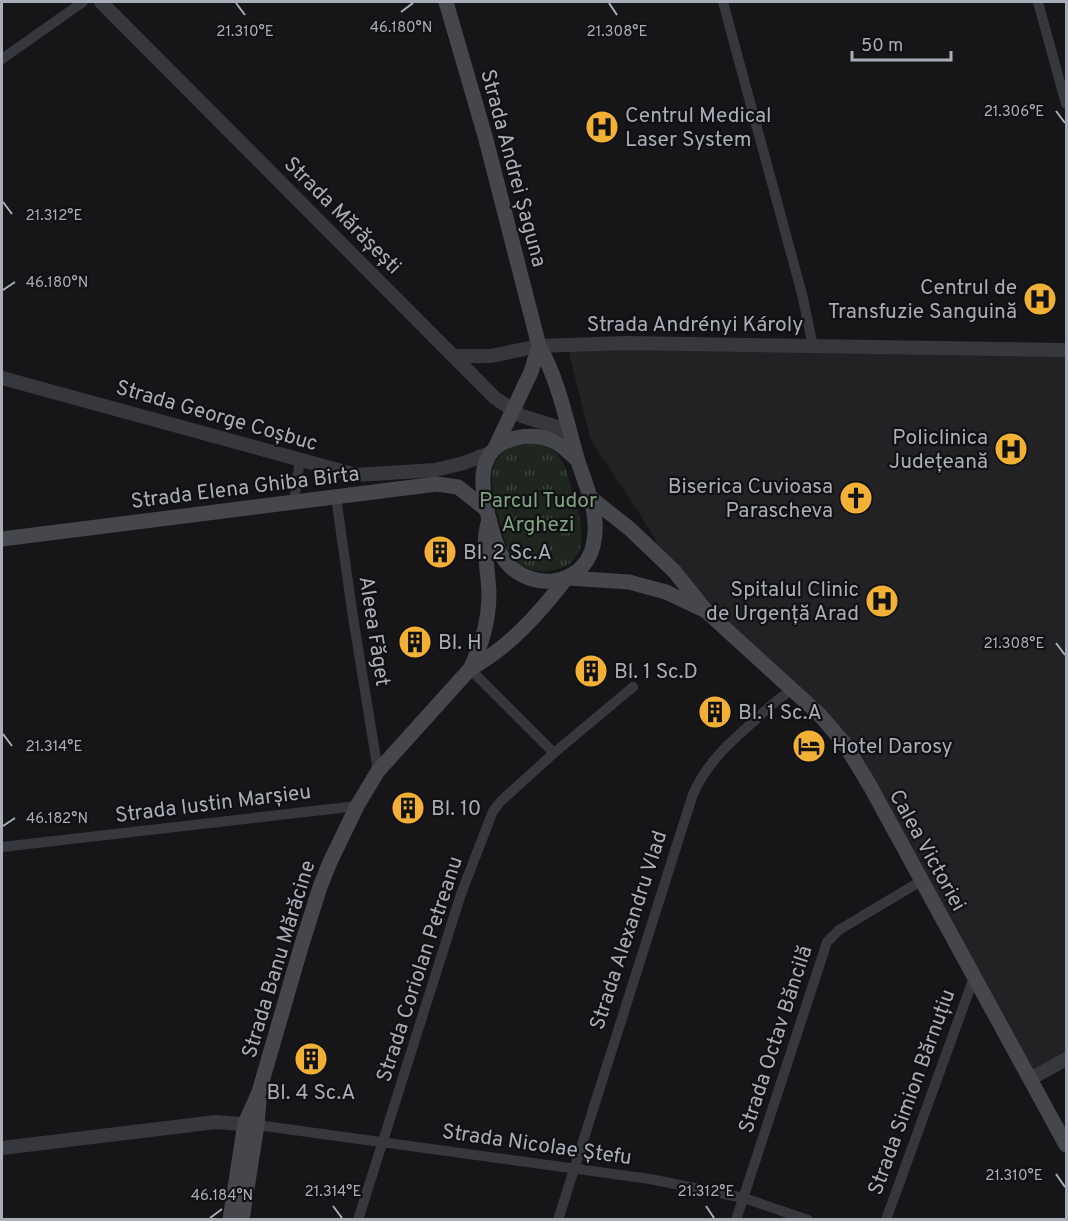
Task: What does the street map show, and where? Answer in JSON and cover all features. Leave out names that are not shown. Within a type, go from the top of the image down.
[{"type":"main road","name":"Strada Andrei Șaguna","points":[[446,2],[485,136],[539,346],[559,391],[578,460]]},
{"type":"main road","points":[[493,450],[507,441],[525,436],[541,437],[563,447],[578,460],[592,499],[596,523],[593,548],[585,563],[566,579],[552,581],[534,579],[511,567],[502,556],[488,514],[483,471],[486,460],[531,372],[539,346]]},
{"type":"main road","name":"Strada Elena Ghiba Birta","points":[[2,539],[444,484],[464,491],[488,514]]},
{"type":"main road","name":"Calea Victoriei","points":[[592,499],[674,571],[706,611],[793,689],[844,743],[869,784],[1066,1145]]},
{"type":"main road","name":"Strada Banu Mărăcine","points":[[230,1220],[259,1092],[320,887],[357,806],[378,771],[470,669],[479,651],[486,629],[489,594],[484,543],[488,514]]},
{"type":"main road","name":"Strada Banu Mărăcine","points":[[470,669],[509,642],[536,615],[566,579]]},
{"type":"main road","name":"Calea Victoriei","points":[[566,579],[629,582],[666,592],[706,611]]},
{"type":"main road","name":"Strada Banu Mărăcine","points":[[242,1220],[251,1124]]},
{"type":"street","points":[[2,59],[83,2]]},
{"type":"street","name":"Strada Mărășești","points":[[101,2],[495,398],[530,420],[560,428],[570,435]]},
{"type":"street","points":[[723,2],[802,294],[813,346]]},
{"type":"street","points":[[1038,2],[1066,104]]},
{"type":"street","name":"Strada Andrényi Károly","points":[[539,346],[626,343],[1066,350]]},
{"type":"street","points":[[454,356],[491,356],[539,346]]},
{"type":"street","name":"Strada George Coșbuc","points":[[2,378],[346,473],[366,475],[448,468],[493,450]]},
{"type":"street","points":[[294,501],[300,460]]},
{"type":"street","name":"Aleea Făget","points":[[336,497],[378,771]]},
{"type":"street","points":[[470,669],[554,753]]},
{"type":"street","name":"Strada Coriolan Petreanu","points":[[358,1220],[461,894],[489,819],[501,801],[633,687]]},
{"type":"street","name":"Strada Alexandru Vlad","points":[[558,1220],[684,818],[701,776],[721,750],[781,696],[793,689]]},
{"type":"street","name":"Strada Iustin Marșieu","points":[[2,847],[357,806]]},
{"type":"street","name":"Strada Octav Băncilă","points":[[736,1220],[827,942],[840,930],[921,881]]},
{"type":"street","name":"Strada Simion Bărnuțiu","points":[[886,1220],[975,977]]},
{"type":"street","points":[[1030,1079],[1066,1059]]},
{"type":"street","points":[[2,1148],[216,1122],[251,1124]]},
{"type":"street","name":"Strada Nicolae Ștefu","points":[[251,1124],[650,1179],[744,1198],[808,1220]]},
{"type":"shaded area","name":"Spitalul Clinic de Urgență Arad","points":[[573,350],[1066,350],[1066,1059],[1030,1079],[844,743],[674,571],[591,441],[569,353]]},
{"type":"green space","name":"Parcul Tudor Arghezi","points":[[536,444],[551,449],[562,461],[576,502],[581,528],[579,551],[573,561],[563,567],[548,571],[527,568],[514,558],[504,537],[493,490],[493,469],[503,452],[521,445]]},
{"type":"place","name":"Centrul Medical Laser System","points":[[602,127]]},
{"type":"place","name":"Centrul de Transfuzie Sanguină","points":[[1040,299]]},
{"type":"place","name":"Policlinica Județeană","points":[[1011,449]]},
{"type":"place","name":"Biserica Cuvioasa Parascheva","points":[[856,498]]},
{"type":"place","name":"Bl. 2 Sc.A","points":[[440,552]]},
{"type":"place","name":"Spitalul Clinic de Urgență Arad","points":[[882,601]]},
{"type":"place","name":"Bl. H","points":[[415,642]]},
{"type":"place","name":"Bl. 1 Sc.D","points":[[591,671]]},
{"type":"place","name":"Bl. 1 Sc.A","points":[[715,712]]},
{"type":"place","name":"Hotel Darosy","points":[[809,746]]},
{"type":"place","name":"Bl. 10","points":[[408,808]]},
{"type":"place","name":"Bl. 4 Sc.A","points":[[311,1059]]}]
